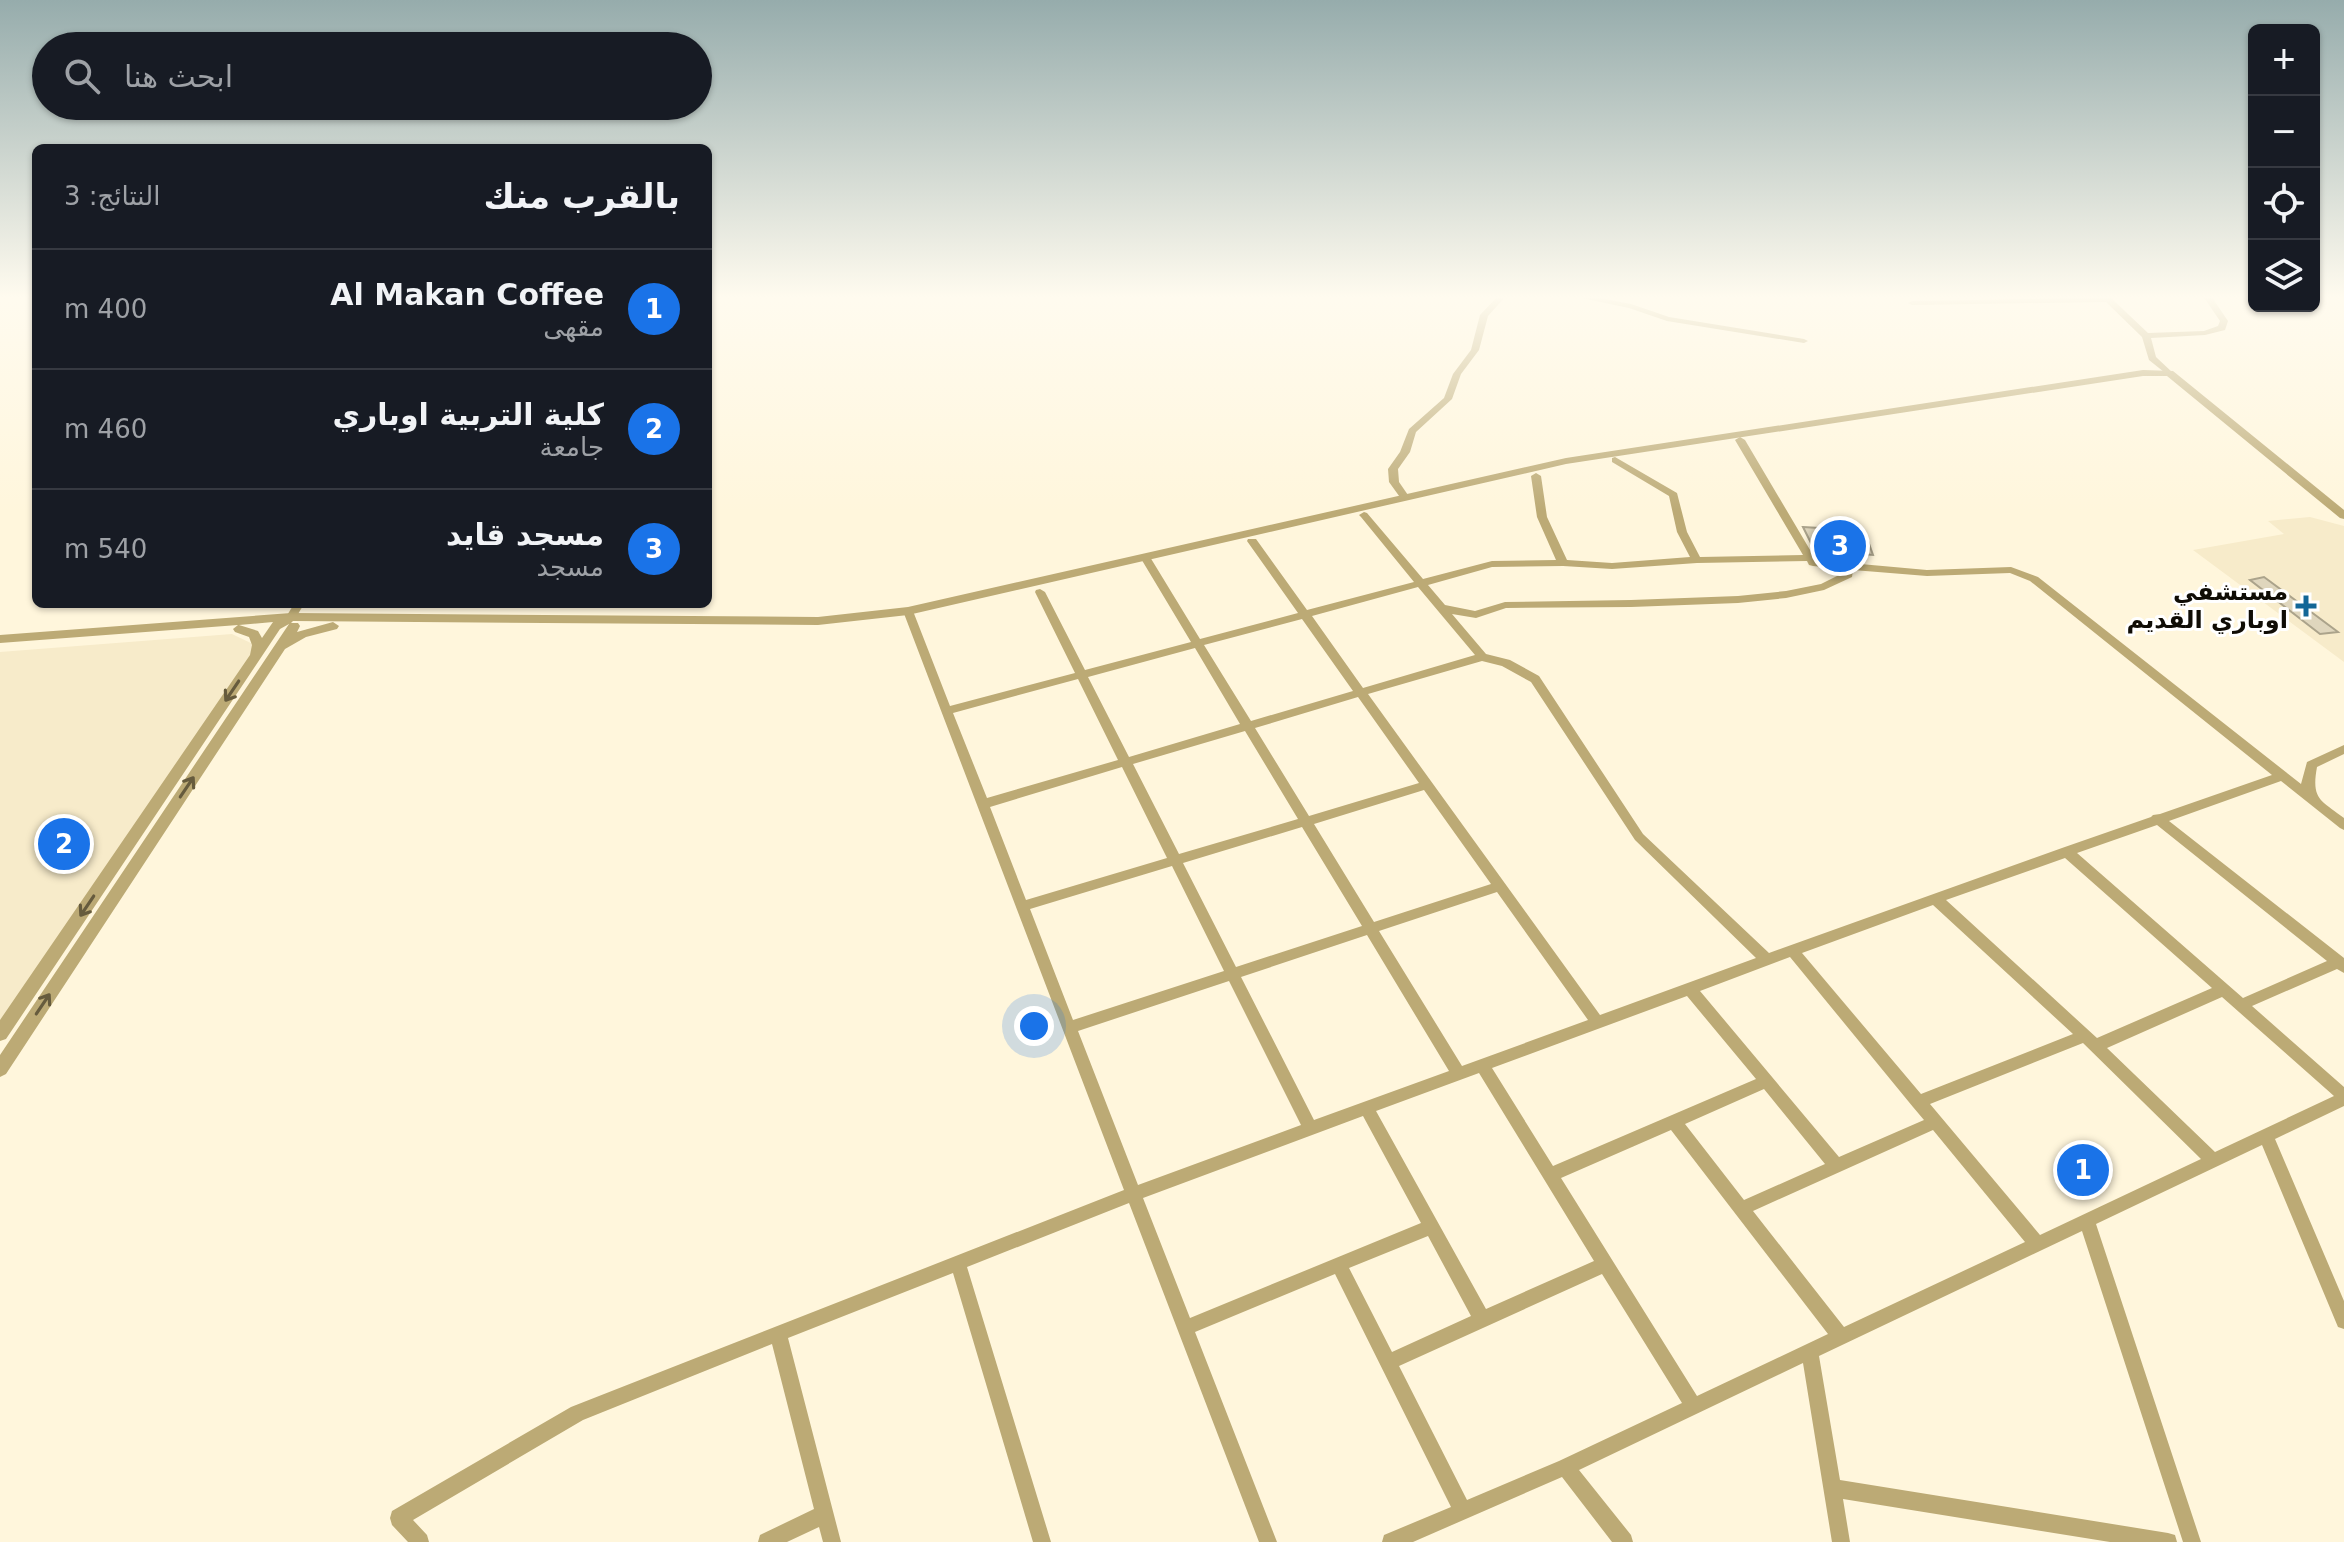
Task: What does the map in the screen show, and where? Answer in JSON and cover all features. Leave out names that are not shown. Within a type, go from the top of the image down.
[{"type":"street","points":[[1405,498],[1394,482],[1393,469],[1417,425],[1448,399],[1462,368]]},
{"type":"street","points":[[2163,368],[2344,516]]},
{"type":"street","points":[[0,639],[292,622],[818,621],[910,615],[1566,461],[2132,374],[2169,373]]},
{"type":"street","points":[[0,648],[276,626],[292,622],[333,626],[817,630],[1040,592],[1147,561],[1252,541],[1615,460],[2169,373]]},
{"type":"street","points":[[2140,379],[2188,389]]},
{"type":"street","points":[[1740,440],[1813,563],[1927,573],[2011,570],[2034,579],[2344,825]]},
{"type":"street","points":[[1615,460],[1674,495],[1682,532],[1697,560]]},
{"type":"street","points":[[1536,476],[1542,517],[1563,563]]},
{"type":"street","points":[[1364,515],[1482,657]]},
{"type":"street","points":[[1252,541],[1597,1022]]},
{"type":"street","points":[[947,711],[1492,564],[1612,566],[1697,560],[1809,558]]},
{"type":"street","points":[[1147,561],[1459,1074]]},
{"type":"street","points":[[1441,608],[1476,615],[1505,605],[1732,601],[1834,584],[1848,575],[1848,566]]},
{"type":"street","points":[[1040,592],[1310,1128]]},
{"type":"street","points":[[0,1069],[276,653],[297,608]]},
{"type":"street","points":[[910,615],[1268,1542]]},
{"type":"street","points":[[0,1034],[276,626]]},
{"type":"street","points":[[276,653],[302,634],[333,626]]},
{"type":"street","points":[[239,629],[257,638],[256,655]]},
{"type":"street","points":[[983,804],[1482,657],[1506,663],[1535,679],[1639,837],[1767,960]]},
{"type":"street","points":[[2312,799],[2307,786],[2311,765],[2344,749]]},
{"type":"street","points":[[420,1542],[399,1518],[563,1421],[1133,1194],[1792,950],[2282,776]]},
{"type":"street","points":[[1022,906],[1427,785]]},
{"type":"street","points":[[2157,818],[2341,964],[2241,1005]]},
{"type":"street","points":[[1391,1542],[1565,1467],[2343,1100],[2241,1005],[2066,851]]},
{"type":"street","points":[[1069,1028],[1500,886]]},
{"type":"street","points":[[1935,898],[2090,1041],[2213,1161]]},
{"type":"street","points":[[1792,950],[2037,1244]]},
{"type":"street","points":[[1689,988],[1837,1166]]},
{"type":"street","points":[[1918,1102],[2223,990]]},
{"type":"street","points":[[1482,1065],[1693,1405]]},
{"type":"street","points":[[1550,1175],[1765,1082]]},
{"type":"street","points":[[1366,1108],[1482,1319]]},
{"type":"street","points":[[1674,1122],[1841,1337]]},
{"type":"street","points":[[1741,1209],[1935,1122]]},
{"type":"street","points":[[2266,1136],[2344,1321]]},
{"type":"street","points":[[2087,1221],[2192,1542]]},
{"type":"street","points":[[1185,1328],[1431,1227]]},
{"type":"street","points":[[958,1263],[1042,1542]]},
{"type":"street","points":[[1388,1362],[1606,1264]]},
{"type":"street","points":[[1339,1265],[1462,1510]]},
{"type":"street","points":[[778,1334],[832,1542]]},
{"type":"street","points":[[1810,1352],[1841,1542]]},
{"type":"street","points":[[1565,1467],[1624,1542]]},
{"type":"street","points":[[1832,1488],[2168,1542]]},
{"type":"street","points":[[767,1542],[825,1514]]},
{"type":"shaded area","name":"مستشفي اوباري القديم","points":[[2310,517],[2344,526],[2344,662],[2193,550],[2284,534],[2268,521]]},
{"type":"shaded area","points":[[232,634],[261,648],[0,1031],[0,652]]},
{"type":"building","points":[[1803,527],[1819,528],[1822,537],[1868,541],[1873,555],[1829,552],[1831,558],[1818,557]]},
{"type":"building","points":[[2264,577],[2338,632],[2320,634],[2250,580]]},
{"type":"place","name":"مسجد قايد","points":[[1840,546]]},
{"type":"place","name":"مستشفي اوباري القديم","points":[[2306,606]]},
{"type":"place","name":"كلية التربية اوباري","points":[[64,844]]},
{"type":"place","name":"Al Makan Coffee","points":[[2083,1170]]}]
